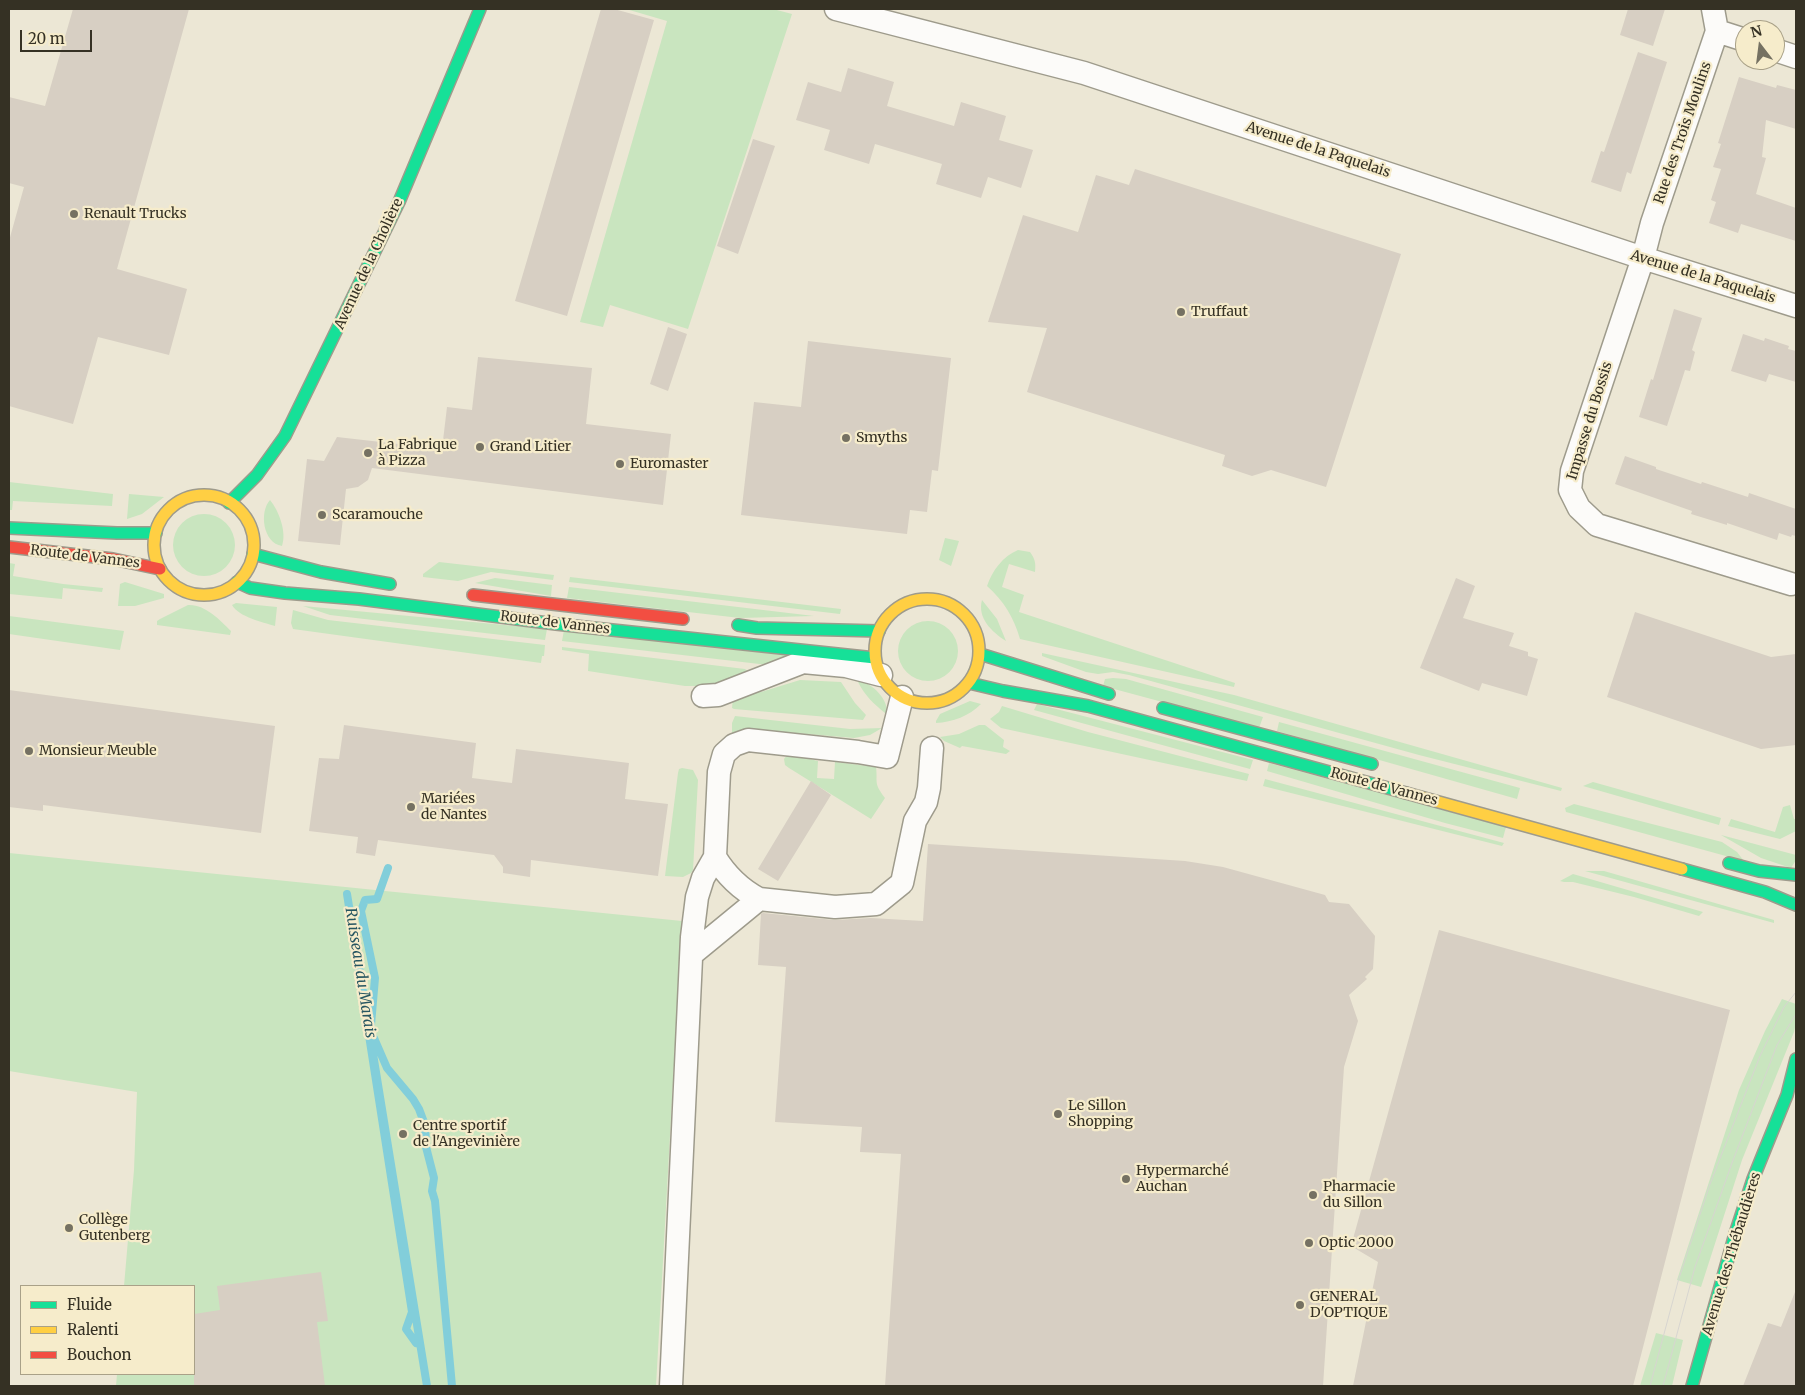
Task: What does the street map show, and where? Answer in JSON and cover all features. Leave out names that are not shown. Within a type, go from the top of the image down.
[{"type":"main road","name":"Avenue de la Cholière","points":[[229,503],[258,475],[285,436],[399,202],[480,9]]},
{"type":"main road","points":[[208,496],[229,503],[241,512],[249,525],[253,539],[253,554],[247,569],[237,582],[218,593],[196,594],[177,587],[165,577],[160,569],[154,548],[156,533],[166,512],[186,499],[208,496]]},
{"type":"main road","name":"Route de Vannes","points":[[9,528],[156,533]]},
{"type":"main road","name":"Route de Vannes","points":[[9,547],[113,559],[160,569]]},
{"type":"main road","points":[[253,554],[287,565],[345,577],[398,585]]},
{"type":"main road","name":"Route de Vannes","points":[[237,582],[250,588],[285,593],[359,599],[878,667]]},
{"type":"main road","name":"Route de Vannes","points":[[461,594],[697,620]]},
{"type":"main road","points":[[918,600],[941,601],[955,607],[970,622],[979,643],[980,654],[976,669],[968,684],[956,695],[938,702],[924,703],[902,697],[893,691],[878,667],[876,644],[879,631],[889,616],[906,604],[918,600]]},
{"type":"main road","points":[[727,624],[757,628],[879,631]]},
{"type":"main road","points":[[980,654],[1123,697]]},
{"type":"main road","name":"Route de Vannes","points":[[968,684],[1088,706],[1765,892],[1796,905]]},
{"type":"main road","name":"Route de Vannes","points":[[1152,705],[1381,766]]},
{"type":"main road","points":[[1722,861],[1759,871],[1796,875]]},
{"type":"main road","name":"Avenue des Thébaudières","points":[[1692,1386],[1735,1234],[1753,1180],[1787,1095],[1796,1059]]},
{"type":"main road","name":"Avenue des Thébaudières","points":[[1787,1095],[1796,1084]]},
{"type":"street","name":"Avenue de la Paquelais","points":[[836,9],[1084,73],[1644,258],[1796,306]]},
{"type":"street","name":"Rue des Trois Moulins","points":[[1644,258],[1652,223],[1717,31],[1713,9]]},
{"type":"street","points":[[1717,31],[1735,37]]},
{"type":"street","name":"Impasse du Bossis","points":[[1644,258],[1572,471],[1570,490],[1579,508],[1597,525],[1792,584]]},
{"type":"street","points":[[703,696],[718,695],[804,662],[878,667]]},
{"type":"street","points":[[671,1386],[692,937],[697,897],[703,878],[715,857],[719,772],[724,754],[734,745],[748,740],[887,757],[902,697]]},
{"type":"street","points":[[715,857],[724,872],[748,893],[759,899],[835,907],[876,904],[902,883],[915,821],[926,802],[932,748]]},
{"type":"street","points":[[692,954],[759,899]]},
{"type":"green space","points":[[626,9],[773,9],[792,14],[688,329],[610,305],[603,327],[580,322],[667,21]]},
{"type":"green space","points":[[9,482],[113,494],[112,506],[13,501],[12,510],[9,510]]},
{"type":"green space","points":[[129,494],[164,497],[142,514],[127,519]]},
{"type":"green space","points":[[270,500],[283,528],[282,546],[276,544],[271,539],[265,526],[265,512]]},
{"type":"green space","points":[[204,514],[221,519],[226,523],[230,528],[235,545],[230,562],[226,567],[221,571],[204,576],[187,571],[182,567],[178,562],[173,545],[178,528],[182,523],[187,519]]},
{"type":"green space","points":[[945,538],[959,541],[951,566],[939,560]]},
{"type":"green space","points":[[1018,550],[1030,552],[1035,566],[1035,572],[1009,564],[1002,587],[1024,595],[1019,612],[1235,683],[1234,687],[1020,639],[1008,610],[987,586],[999,565]]},
{"type":"green space","points":[[439,562],[554,575],[553,580],[491,572],[458,581],[423,577],[423,574]]},
{"type":"green space","points":[[9,563],[15,564],[13,576],[103,588],[102,592],[63,588],[62,599],[9,594]]},
{"type":"green space","points":[[570,577],[841,609],[840,614],[569,582]]},
{"type":"green space","points":[[495,578],[552,585],[551,596],[475,583]]},
{"type":"green space","points":[[125,582],[164,594],[164,598],[135,606],[118,606],[120,584]]},
{"type":"green space","points":[[569,587],[814,616],[740,618],[567,598]]},
{"type":"green space","points":[[982,600],[997,619],[1006,641],[991,629],[984,619],[981,607]]},
{"type":"green space","points":[[236,603],[277,607],[275,626],[251,619],[240,613],[232,605]]},
{"type":"green space","points":[[188,605],[200,607],[212,614],[231,631],[230,635],[157,625],[157,621],[160,619]]},
{"type":"green space","points":[[303,606],[547,629],[545,640],[330,615]]},
{"type":"green space","points":[[293,610],[328,620],[545,645],[544,656],[542,656],[541,663],[293,629],[291,623]]},
{"type":"green space","points":[[9,616],[124,631],[120,650],[9,634]]},
{"type":"green space","points":[[928,621],[945,626],[953,634],[958,651],[953,668],[945,676],[928,681],[911,676],[903,668],[898,651],[903,634],[911,626]]},
{"type":"green space","points":[[564,630],[792,656],[768,665],[562,641]]},
{"type":"green space","points":[[562,647],[745,669],[750,673],[709,686],[685,686],[588,671],[589,654],[562,650]]},
{"type":"green space","points":[[1042,653],[1234,695],[1562,788],[1561,791],[1419,755],[1129,675],[1113,672],[1098,674],[1086,672],[1042,656]]},
{"type":"green space","points":[[1105,679],[1126,679],[1263,717],[1259,728],[1103,686]]},
{"type":"green space","points":[[800,680],[841,682],[855,703],[866,715],[863,720],[732,708],[733,698]]},
{"type":"green space","points":[[858,682],[870,685],[879,693],[887,708],[887,713],[881,710],[867,696]]},
{"type":"green space","points":[[970,701],[981,704],[960,718],[936,723],[940,714]]},
{"type":"green space","points":[[1037,704],[1253,760],[1250,769],[1034,710]]},
{"type":"green space","points":[[1002,706],[1088,732],[1249,774],[1247,781],[1001,728],[990,719],[999,712]]},
{"type":"green space","points":[[735,716],[850,729],[882,728],[870,735],[854,738],[749,729],[732,733],[732,723]]},
{"type":"green space","points":[[1279,722],[1520,788],[1517,799],[1277,731]]},
{"type":"green space","points":[[979,725],[985,725],[1004,740],[1003,747],[1010,751],[1006,754],[962,746],[960,748],[944,741],[940,737],[959,734]]},
{"type":"green space","points":[[788,754],[818,761],[817,778],[834,779],[835,762],[876,767],[877,785],[885,798],[871,819],[785,765],[784,759]]},
{"type":"green space","points":[[1269,763],[1506,827],[1503,838],[1267,771]]},
{"type":"green space","points":[[679,769],[693,770],[698,780],[693,870],[683,877],[665,876],[678,773]]},
{"type":"green space","points":[[1265,779],[1504,843],[1502,846],[1263,786]]},
{"type":"green space","points":[[1593,782],[1721,818],[1719,825],[1583,786]]},
{"type":"green space","points":[[1574,804],[1722,842],[1737,852],[1744,861],[1566,812],[1565,808]]},
{"type":"green space","points":[[1790,805],[1794,819],[1796,819],[1796,831],[1780,839],[1728,826],[1731,819],[1775,832],[1783,807]]},
{"type":"green space","points":[[1721,835],[1796,855],[1796,860],[1791,868],[1761,858]]},
{"type":"green space","name":"Centre sportif de l'Angevinière","points":[[9,853],[682,921],[656,1386],[116,1386],[117,1375],[195,1375],[195,1285],[124,1285],[134,1170],[137,1092],[9,1071]]},
{"type":"green space","points":[[1585,871],[1604,871],[1774,920],[1774,923]]},
{"type":"green space","points":[[1573,874],[1703,912],[1699,916],[1634,897],[1573,882],[1560,881]]},
{"type":"green space","points":[[1782,999],[1796,1004],[1794,1032],[1742,1160],[1701,1287],[1677,1280],[1739,1090],[1765,1031]]},
{"type":"green space","points":[[1656,1333],[1683,1340],[1672,1386],[1640,1386]]},
{"type":"building","name":"Renault Trucks","points":[[73,9],[189,9],[117,269],[187,289],[169,355],[98,337],[73,424],[9,406],[9,241],[24,187],[9,183],[9,97],[45,106]]},
{"type":"building","points":[[601,9],[614,9],[654,20],[567,316],[515,301]]},
{"type":"building","points":[[1628,9],[1665,9],[1653,46],[1620,35]]},
{"type":"building","points":[[1638,52],[1667,62],[1631,174],[1627,172],[1621,192],[1591,182],[1601,151],[1604,152]]},
{"type":"building","points":[[848,68],[894,82],[887,106],[954,126],[961,102],[1006,116],[999,140],[1033,150],[1021,188],[988,177],[981,198],[936,184],[942,164],[875,144],[869,164],[824,150],[830,130],[796,120],[808,82],[841,92]]},
{"type":"building","points":[[1739,77],[1776,88],[1777,85],[1796,90],[1796,129],[1766,120],[1762,157],[1766,158],[1756,194],[1796,208],[1796,241],[1741,224],[1738,233],[1709,223],[1716,202],[1711,200],[1721,169],[1713,167],[1721,144],[1718,143]]},
{"type":"building","points":[[753,139],[775,146],[738,254],[717,246]]},
{"type":"building","name":"Truffaut","points":[[1135,169],[1401,254],[1326,487],[1271,470],[1252,476],[1222,466],[1225,455],[1027,392],[1047,328],[988,322],[1023,215],[1078,232],[1096,175],[1129,185]]},
{"type":"building","points":[[1674,309],[1702,318],[1692,350],[1695,352],[1690,371],[1685,370],[1667,426],[1639,417],[1651,379],[1653,380]]},
{"type":"building","points":[[668,327],[687,334],[668,391],[650,384]]},
{"type":"building","points":[[1743,334],[1764,341],[1765,338],[1789,346],[1788,349],[1796,351],[1796,382],[1769,374],[1766,382],[1731,371]]},
{"type":"building","name":"Smyths","points":[[808,341],[951,358],[938,471],[932,470],[927,512],[910,510],[907,534],[741,515],[754,402],[801,407]]},
{"type":"building","points":[[478,357],[592,368],[586,424],[671,434],[663,505],[372,468],[368,480],[358,487],[346,489],[340,545],[298,541],[307,459],[324,461],[337,437],[442,449],[447,407],[472,410]]},
{"type":"building","points":[[1625,456],[1701,484],[1702,482],[1748,497],[1749,493],[1796,509],[1796,536],[1792,535],[1791,537],[1779,533],[1777,540],[1727,523],[1727,525],[1691,514],[1692,511],[1615,484]]},
{"type":"building","points":[[1456,578],[1475,586],[1463,618],[1514,633],[1509,646],[1528,652],[1528,656],[1538,659],[1527,696],[1482,683],[1479,691],[1420,668]]},
{"type":"building","points":[[1635,612],[1771,657],[1796,654],[1796,745],[1761,749],[1607,697]]},
{"type":"building","points":[[9,690],[275,726],[261,833],[43,805],[43,811],[9,807]]},
{"type":"building","points":[[344,725],[476,743],[472,778],[512,783],[516,749],[629,763],[625,799],[668,804],[658,876],[531,860],[530,877],[503,873],[503,867],[494,855],[378,840],[375,856],[356,853],[358,837],[309,831],[319,758],[339,759]]},
{"type":"building","points":[[811,781],[831,795],[778,881],[758,869]]},
{"type":"building","name":"Le Sillon Shopping","points":[[928,844],[1185,861],[1223,867],[1325,895],[1329,902],[1349,904],[1375,936],[1373,969],[1365,977],[1367,979],[1349,995],[1358,1021],[1344,1067],[1323,1386],[885,1386],[901,1154],[860,1152],[862,1127],[775,1122],[786,967],[758,965],[761,914],[834,920],[871,918],[923,921]]},
{"type":"building","points":[[1439,930],[1730,1010],[1633,1386],[1353,1386],[1378,1262],[1351,1246]]},
{"type":"building","points":[[321,1272],[328,1321],[317,1322],[325,1386],[194,1386],[195,1314],[220,1310],[217,1286]]},
{"type":"building","points":[[1795,1292],[1796,1386],[1743,1386],[1768,1323],[1781,1327]]},
{"type":"waterway","name":"Ruisseau du Marais","points":[[371,1025],[375,978],[361,911],[365,900],[377,899],[388,868]]},
{"type":"waterway","name":"Ruisseau du Marais","points":[[416,1343],[406,1329],[412,1312],[347,894],[427,1386]]},
{"type":"waterway","name":"Ruisseau du Marais","points":[[374,1038],[387,1068],[413,1099],[425,1125],[426,1147],[434,1178],[432,1191],[435,1201],[452,1386]]},
{"type":"tram line","points":[[1650,1386],[1679,1278],[1710,1184],[1760,1056],[1784,1007],[1796,992]]},
{"type":"tram line","points":[[1663,1386],[1695,1267],[1732,1163],[1777,1045],[1796,1014]]},
{"type":"traffic: fast","points":[[229,503],[257,475],[285,436],[399,202],[480,9]]},
{"type":"traffic: fast","points":[[9,528],[156,533]]},
{"type":"traffic: fast","points":[[253,554],[321,572],[390,584]]},
{"type":"traffic: fast","points":[[237,582],[250,588],[285,593],[359,599],[556,624],[875,658]]},
{"type":"traffic: fast","points":[[738,625],[757,628],[879,631]]},
{"type":"traffic: fast","points":[[980,654],[1109,694]]},
{"type":"traffic: fast","points":[[969,683],[1088,706],[1406,793]]},
{"type":"traffic: fast","points":[[1163,708],[1372,764]]},
{"type":"traffic: fast","points":[[1729,863],[1759,871],[1796,875]]},
{"type":"traffic: fast","points":[[1682,869],[1765,892],[1796,905]]},
{"type":"traffic: fast","points":[[1692,1386],[1735,1234],[1753,1179],[1787,1095],[1796,1059]]},
{"type":"traffic: slow","points":[[204,495],[223,499],[239,510],[250,526],[254,545],[250,564],[239,580],[223,591],[204,595],[185,591],[169,580],[158,564],[154,545],[158,526],[169,510],[185,499],[204,495]]},
{"type":"traffic: slow","points":[[927,599],[947,603],[964,614],[975,631],[979,651],[975,671],[964,688],[947,699],[927,703],[907,699],[890,688],[879,671],[875,651],[879,631],[890,614],[907,603],[927,599]]},
{"type":"traffic: slow","points":[[1406,793],[1682,869]]},
{"type":"traffic: jam","points":[[9,547],[113,559],[160,569]]},
{"type":"traffic: jam","points":[[473,595],[683,619]]},
{"type":"place","name":"Renault Trucks","points":[[74,214]]},
{"type":"place","name":"Truffaut","points":[[1181,312]]},
{"type":"place","name":"Smyths","points":[[846,438]]},
{"type":"place","name":"Grand Litier","points":[[480,447]]},
{"type":"place","name":"La Fabrique à Pizza","points":[[368,453]]},
{"type":"place","name":"Euromaster","points":[[620,464]]},
{"type":"place","name":"Scaramouche","points":[[322,515]]},
{"type":"place","name":"Monsieur Meuble","points":[[29,751]]},
{"type":"place","name":"Mariées de Nantes","points":[[411,807]]},
{"type":"place","name":"Le Sillon Shopping","points":[[1058,1114]]},
{"type":"place","name":"Centre sportif de l'Angevinière","points":[[403,1134]]},
{"type":"place","name":"Hypermarché Auchan","points":[[1126,1179]]},
{"type":"place","name":"Pharmacie du Sillon","points":[[1313,1195]]},
{"type":"place","name":"Collège Gutenberg","points":[[69,1228]]},
{"type":"place","name":"Optic 2000","points":[[1309,1243]]},
{"type":"place","name":"GENERAL D'OPTIQUE","points":[[1300,1305]]}]
